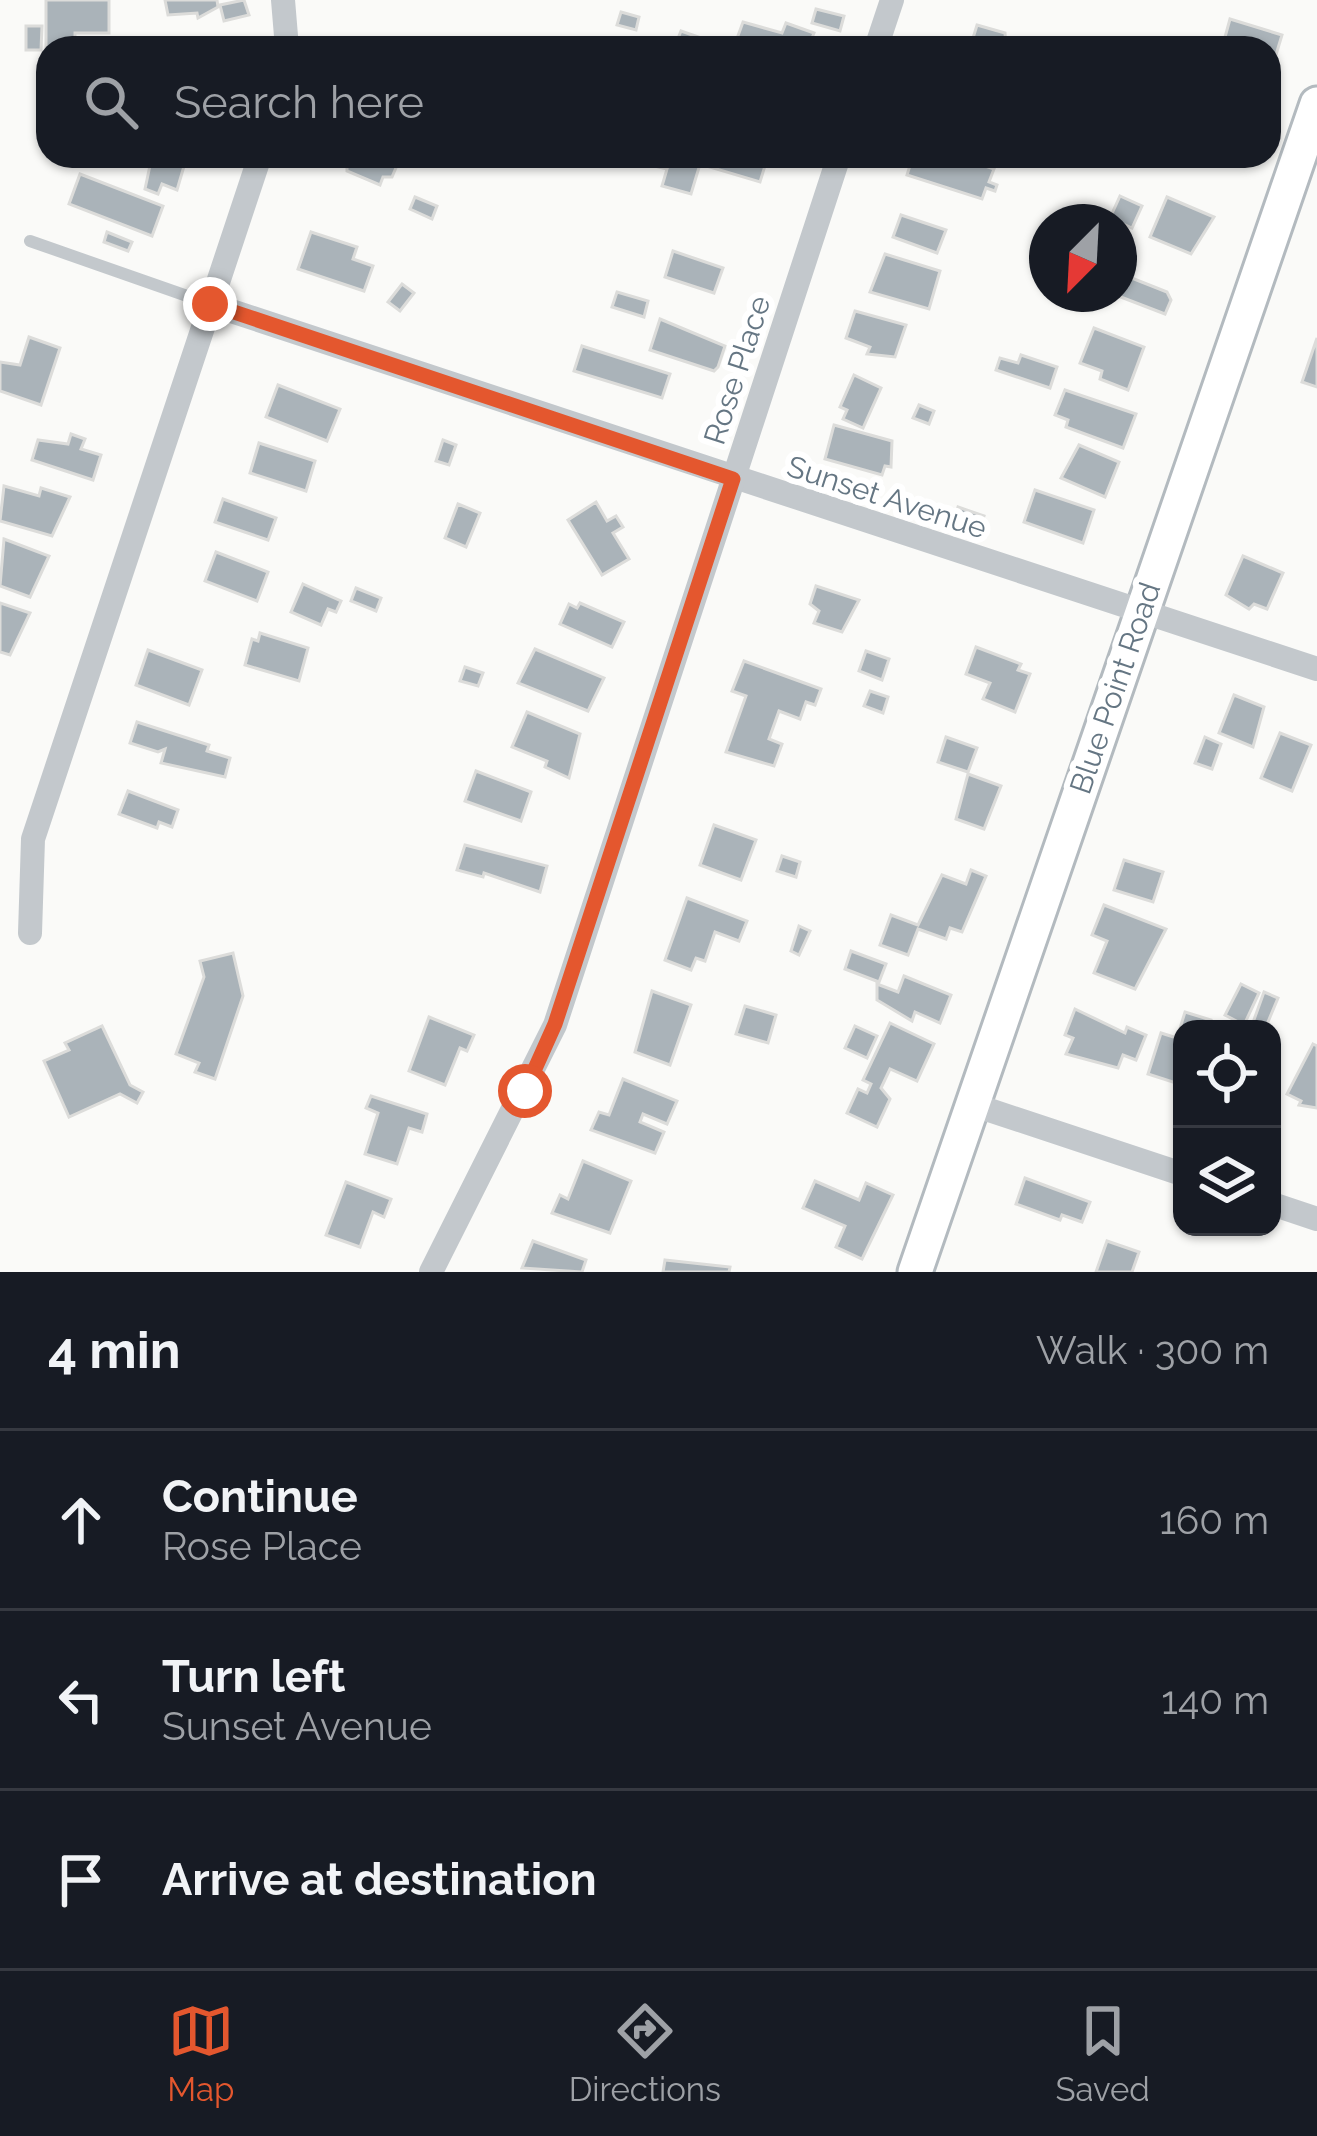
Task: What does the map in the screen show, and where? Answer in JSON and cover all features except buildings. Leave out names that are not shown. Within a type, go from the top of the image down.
[{"type":"street","points":[[284,0],[286,36]]},
{"type":"street","points":[[879,36],[892,0]]},
{"type":"street","name":"Blue Point Road","points":[[915,1272],[1317,104]]},
{"type":"street","points":[[30,933],[33,839],[256,168]]},
{"type":"street","name":"Rose Place","points":[[430,1272],[555,1024],[835,168]]},
{"type":"street","name":"Sunset Avenue","points":[[210,304],[1317,669]]},
{"type":"street","points":[[974,1105],[1173,1171]]},
{"type":"street","points":[[1281,1207],[1317,1219]]},
{"type":"lane","name":"Sunset Avenue","points":[[30,241],[210,304]]},
{"type":"route","points":[[210,304],[733,479],[555,1024],[525,1091]]}]
